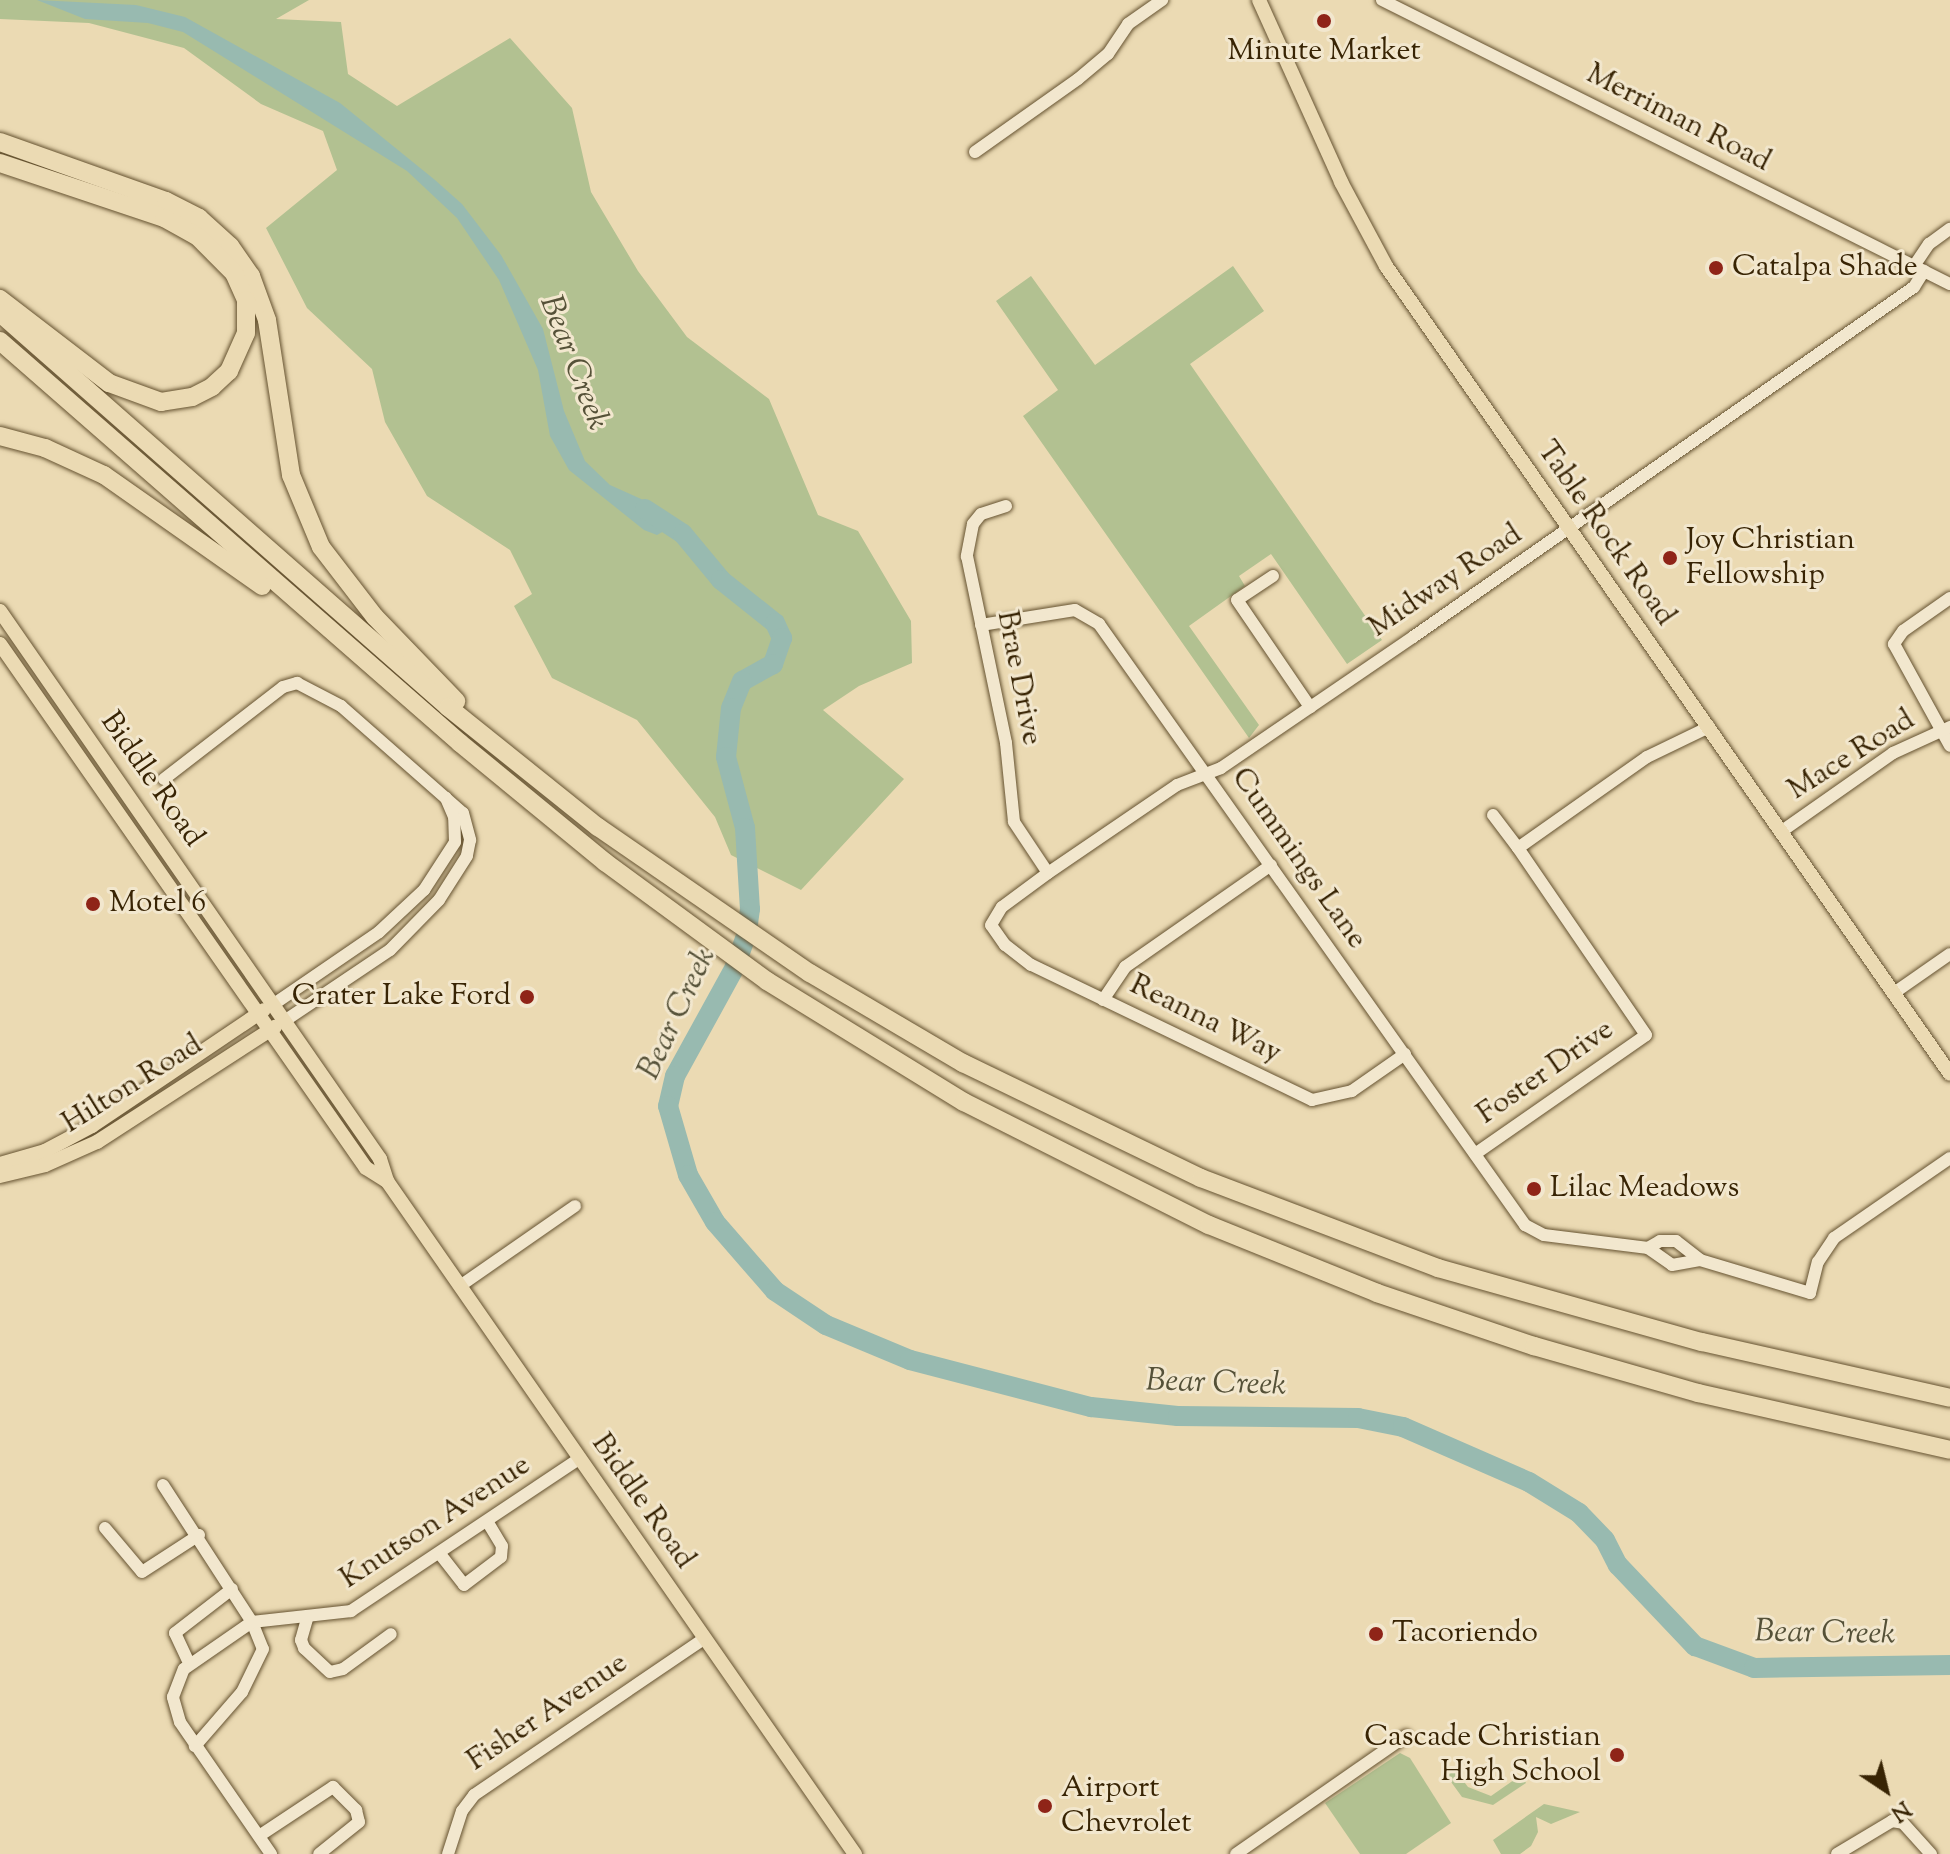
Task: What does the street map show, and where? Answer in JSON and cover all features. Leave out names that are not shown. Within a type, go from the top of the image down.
[{"type":"highway","points":[[0,142],[166,201],[199,218],[230,246],[251,276],[267,320],[289,464],[321,547],[345,583],[451,694],[476,730]]},
{"type":"highway","points":[[0,163],[184,228],[227,263],[243,292],[248,317],[241,353],[221,379],[192,397],[161,402],[109,383],[0,299]]},
{"type":"highway","points":[[0,313],[476,730],[691,894],[779,953],[975,1070],[1290,1215],[1438,1268],[1595,1315],[1950,1398]]},
{"type":"highway","points":[[0,341],[524,798],[680,920],[767,981],[1056,1152],[1319,1271],[1549,1350],[1698,1393],[1950,1450]]},
{"type":"highway","points":[[0,436],[45,448],[104,475],[269,591],[291,597]]},
{"type":"main road","name":"Table Rock Road","points":[[1259,0],[1341,182],[1386,266],[1950,1074]]},
{"type":"main road","name":"Biddle Road","points":[[0,611],[286,1020],[380,1159],[387,1181],[855,1854]]},
{"type":"main road","name":"Biddle Road","points":[[0,644],[366,1168],[387,1181]]},
{"type":"main road","name":"Hilton Road","points":[[0,1164],[45,1151],[92,1126],[274,1004]]},
{"type":"main road","name":"Hilton Road","points":[[0,1176],[45,1165],[97,1142],[286,1020]]},
{"type":"street","points":[[975,152],[1078,79],[1108,54],[1128,24],[1162,0]]},
{"type":"street","name":"Merriman Road","points":[[1382,0],[1950,284]]},
{"type":"street","name":"Midway Road","points":[[991,925],[1002,907],[1048,873],[1169,790],[1207,774],[1310,707],[1914,287],[1929,244],[1950,229]]},
{"type":"street","name":"Brae Drive","points":[[1006,506],[981,514],[966,545],[1006,743],[1014,822],[1048,873]]},
{"type":"street","points":[[1273,576],[1237,600],[1310,707]]},
{"type":"street","points":[[1950,598],[1903,631],[1894,644],[1946,729],[1950,746]]},
{"type":"street","name":"Cummings Lane","points":[[981,625],[1064,610],[1093,618],[1207,774],[1525,1225],[1544,1235],[1648,1248]]},
{"type":"street","points":[[164,779],[283,687],[297,683],[341,706],[463,813],[470,840],[454,882],[390,950],[286,1020]]},
{"type":"street","points":[[1493,815],[1518,848],[1647,757],[1709,727]]},
{"type":"street","name":"Mace Road","points":[[1782,831],[1893,753],[1946,729]]},
{"type":"street","points":[[274,1004],[379,932],[424,890],[455,842],[454,817],[445,795]]},
{"type":"street","name":"Foster Drive","points":[[1475,1154],[1646,1035],[1518,848]]},
{"type":"street","points":[[1103,1000],[1125,967],[1271,865]]},
{"type":"street","name":"Reanna Way","points":[[991,925],[1022,959],[1312,1100],[1352,1091],[1405,1054]]},
{"type":"street","points":[[1894,993],[1950,954]]},
{"type":"street","points":[[1700,1260],[1672,1265],[1648,1248],[1660,1241],[1676,1241],[1700,1260],[1810,1293],[1818,1262],[1834,1238],[1950,1158]]},
{"type":"street","points":[[460,1286],[575,1206]]},
{"type":"street","name":"Knutson Avenue","points":[[189,1663],[252,1622],[307,1619],[351,1611],[580,1458]]},
{"type":"street","points":[[163,1485],[232,1589],[252,1622],[263,1649],[260,1661],[226,1714],[195,1746]]},
{"type":"street","points":[[440,1554],[464,1585],[501,1557],[502,1546],[487,1521]]},
{"type":"street","points":[[105,1528],[142,1572],[199,1535]]},
{"type":"street","points":[[232,1589],[178,1626],[174,1640],[189,1663],[173,1689],[175,1710],[195,1746],[271,1854]]},
{"type":"street","points":[[307,1619],[301,1640],[304,1648],[330,1672],[343,1669],[391,1634]]},
{"type":"street","name":"Fisher Avenue","points":[[448,1854],[462,1811],[474,1795],[705,1638]]},
{"type":"street","points":[[1236,1854],[1406,1736]]},
{"type":"street","points":[[259,1836],[333,1787],[356,1810],[359,1822],[319,1854]]},
{"type":"street","points":[[1837,1854],[1878,1826],[1897,1821],[1931,1854]]},
{"type":"green space","points":[[0,0],[309,0],[276,19],[341,22],[348,74],[397,106],[510,38],[572,108],[591,192],[638,271],[687,337],[769,399],[818,515],[858,531],[911,621],[912,663],[859,686],[823,710],[904,779],[801,890],[731,855],[715,817],[637,720],[552,678],[514,606],[532,594],[510,550],[427,496],[385,422],[372,369],[307,308],[266,228],[337,170],[323,131],[261,104],[184,48],[89,23],[0,19]]},
{"type":"green space","points":[[1233,266],[1264,311],[1190,364],[1382,640],[1347,664],[1271,554],[1239,576],[1245,586],[1189,626],[1259,725],[1249,738],[1023,416],[1058,390],[996,301],[1031,276],[1095,365]]},
{"type":"green space","points":[[1400,1753],[1410,1758],[1451,1823],[1406,1854],[1360,1854],[1325,1803]]},
{"type":"green space","points":[[1456,1771],[1468,1787],[1491,1796],[1521,1775],[1526,1783],[1493,1805],[1462,1797],[1446,1775]]},
{"type":"green space","points":[[1544,1804],[1580,1812],[1551,1824],[1536,1817],[1538,1832],[1531,1846],[1520,1854],[1501,1854],[1493,1840]]},
{"type":"water","points":[[37,0],[136,5],[185,17],[340,103],[435,180],[462,204],[501,255],[543,329],[564,411],[585,461],[610,485],[659,507],[669,516],[666,530],[657,535],[644,530],[569,470],[550,436],[538,370],[499,280],[457,218],[407,171],[183,32],[148,23],[85,19]]},
{"type":"waterway","name":"Bear Creek","points":[[645,509],[683,534],[721,580],[775,623],[782,638],[773,664],[742,681],[731,708],[726,757],[745,828],[750,909],[746,936],[735,967],[675,1076],[668,1106],[688,1175],[715,1222],[775,1291],[826,1325],[910,1360],[1091,1407],[1178,1416],[1358,1418],[1403,1427],[1529,1482],[1579,1513],[1605,1540],[1618,1565],[1695,1646],[1754,1668],[1950,1665]]},
{"type":"place","name":"Minute Market","points":[[1324,21]]},
{"type":"place","name":"Catalpa Shade","points":[[1716,268]]},
{"type":"place","name":"Joy Christian Fellowship","points":[[1670,558]]},
{"type":"place","name":"Motel 6","points":[[93,904]]},
{"type":"place","name":"Crater Lake Ford","points":[[527,997]]},
{"type":"place","name":"Lilac Meadows","points":[[1534,1189]]},
{"type":"place","name":"Tacoriendo","points":[[1376,1634]]},
{"type":"place","name":"Cascade Christian High School","points":[[1617,1755]]},
{"type":"place","name":"Airport Chevrolet","points":[[1045,1806]]}]
